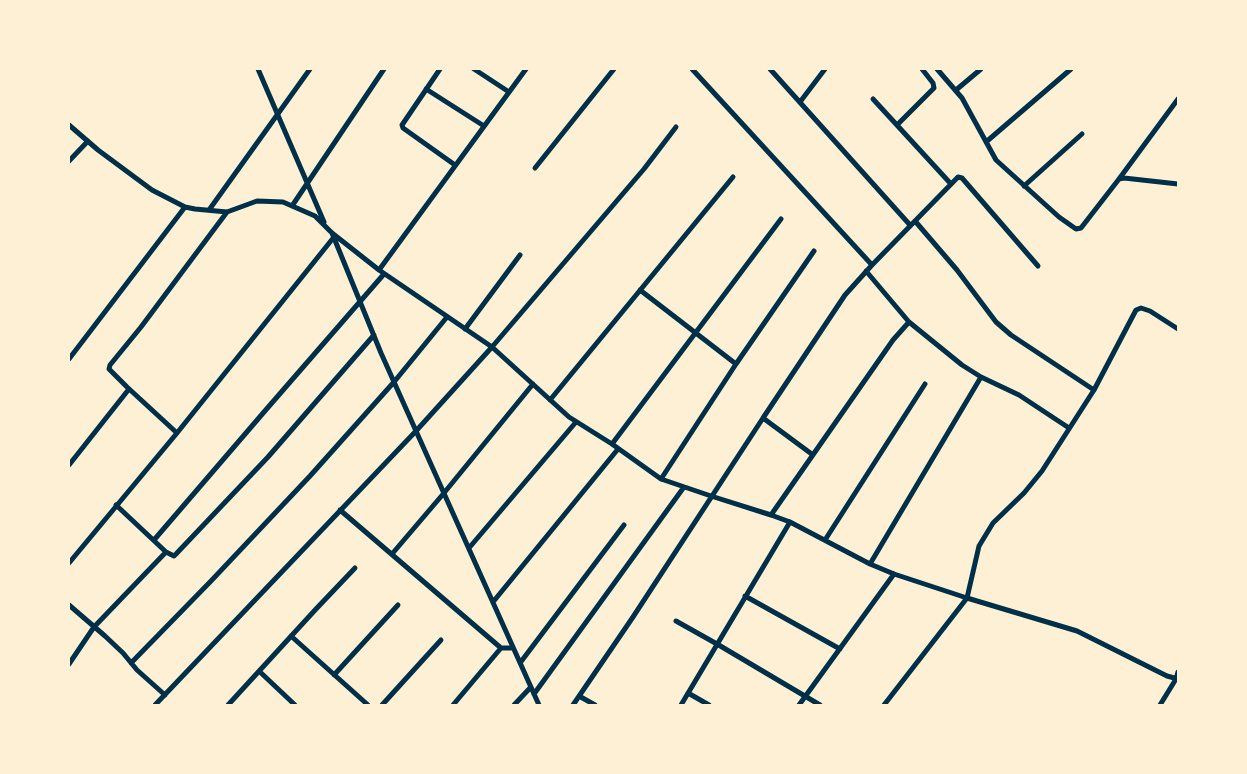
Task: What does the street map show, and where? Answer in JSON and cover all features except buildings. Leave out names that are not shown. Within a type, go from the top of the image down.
[{"type":"street","points":[[258,69],[325,225]]},
{"type":"street","points":[[209,210],[310,69]]},
{"type":"street","points":[[292,206],[384,69]]},
{"type":"street","points":[[440,69],[402,125],[403,128],[455,166]]},
{"type":"street","points":[[474,69],[509,92]]},
{"type":"street","points":[[379,270],[526,69]]},
{"type":"street","points":[[535,168],[614,69]]},
{"type":"street","points":[[692,69],[872,265]]},
{"type":"street","points":[[770,69],[910,225]]},
{"type":"street","points":[[800,102],[825,69]]},
{"type":"street","points":[[897,125],[934,88],[933,83],[922,69]]},
{"type":"street","points":[[937,69],[962,98],[996,160],[1059,217],[1076,229],[1081,228],[1178,98]]},
{"type":"street","points":[[956,90],[981,69]]},
{"type":"street","points":[[986,142],[1071,69]]},
{"type":"street","points":[[426,89],[484,126]]},
{"type":"street","points":[[873,99],[951,184]]},
{"type":"street","points":[[69,125],[98,150],[152,190],[185,207],[228,212],[258,200],[283,202],[314,216],[333,235],[384,274],[492,347],[569,417],[612,444],[660,479],[790,522],[870,564],[894,574],[1077,631],[1167,676],[1177,679]]},
{"type":"street","points":[[155,705],[416,431],[492,347],[644,169],[676,127]]},
{"type":"street","points":[[1024,186],[1082,134]]},
{"type":"street","points":[[69,161],[88,141]]},
{"type":"street","points":[[550,400],[733,177]]},
{"type":"street","points":[[573,705],[845,295],[958,177],[962,178],[1038,266]]},
{"type":"street","points":[[1118,179],[1178,184]]},
{"type":"street","points":[[69,359],[185,207]]},
{"type":"street","points":[[177,433],[109,369],[110,365],[228,212]]},
{"type":"street","points":[[612,444],[781,219]]},
{"type":"street","points":[[915,221],[957,270],[996,322],[1011,335],[1094,390]]},
{"type":"street","points":[[333,235],[394,382],[539,705]]},
{"type":"street","points":[[69,564],[177,433],[333,235]]},
{"type":"street","points":[[660,479],[814,250]]},
{"type":"street","points":[[465,329],[520,255]]},
{"type":"street","points":[[866,271],[909,322],[962,365],[981,377],[1018,395],[1069,428]]},
{"type":"street","points":[[154,540],[384,274]]},
{"type":"street","points":[[640,290],[736,364]]},
{"type":"street","points":[[884,705],[967,598],[979,546],[993,523],[1024,493],[1042,471],[1094,390],[1136,310],[1141,308],[1150,311],[1178,329]]},
{"type":"street","points":[[131,663],[304,483],[394,382],[447,317]]},
{"type":"street","points":[[772,515],[892,340],[909,322]]},
{"type":"street","points":[[116,505],[166,552],[174,556],[268,457],[374,335]]},
{"type":"street","points":[[870,564],[981,377]]},
{"type":"street","points":[[392,554],[533,384]]},
{"type":"street","points":[[824,540],[925,384]]},
{"type":"street","points":[[69,465],[129,389]]},
{"type":"street","points":[[763,418],[813,455]]},
{"type":"street","points":[[469,548],[576,422]]},
{"type":"street","points":[[493,602],[618,449]]},
{"type":"street","points":[[534,694],[684,487]]},
{"type":"street","points":[[340,510],[501,648],[513,648]]},
{"type":"street","points":[[681,705],[790,522]]},
{"type":"street","points":[[520,663],[624,524]]},
{"type":"street","points":[[69,664],[94,627],[166,552]]},
{"type":"street","points":[[228,705],[355,568]]},
{"type":"street","points":[[799,705],[894,574]]},
{"type":"street","points":[[746,596],[840,649]]},
{"type":"street","points":[[334,675],[398,605]]},
{"type":"street","points":[[69,606],[105,636],[136,670],[165,695]]},
{"type":"street","points":[[676,621],[820,705]]},
{"type":"street","points":[[291,636],[368,705]]},
{"type":"street","points":[[382,705],[441,640]]},
{"type":"street","points":[[453,705],[501,648]]},
{"type":"street","points":[[259,671],[295,705]]},
{"type":"street","points":[[1160,705],[1177,679],[1178,672]]},
{"type":"street","points":[[514,705],[530,688]]},
{"type":"street","points":[[688,693],[709,705]]},
{"type":"street","points":[[579,696],[595,705]]}]
